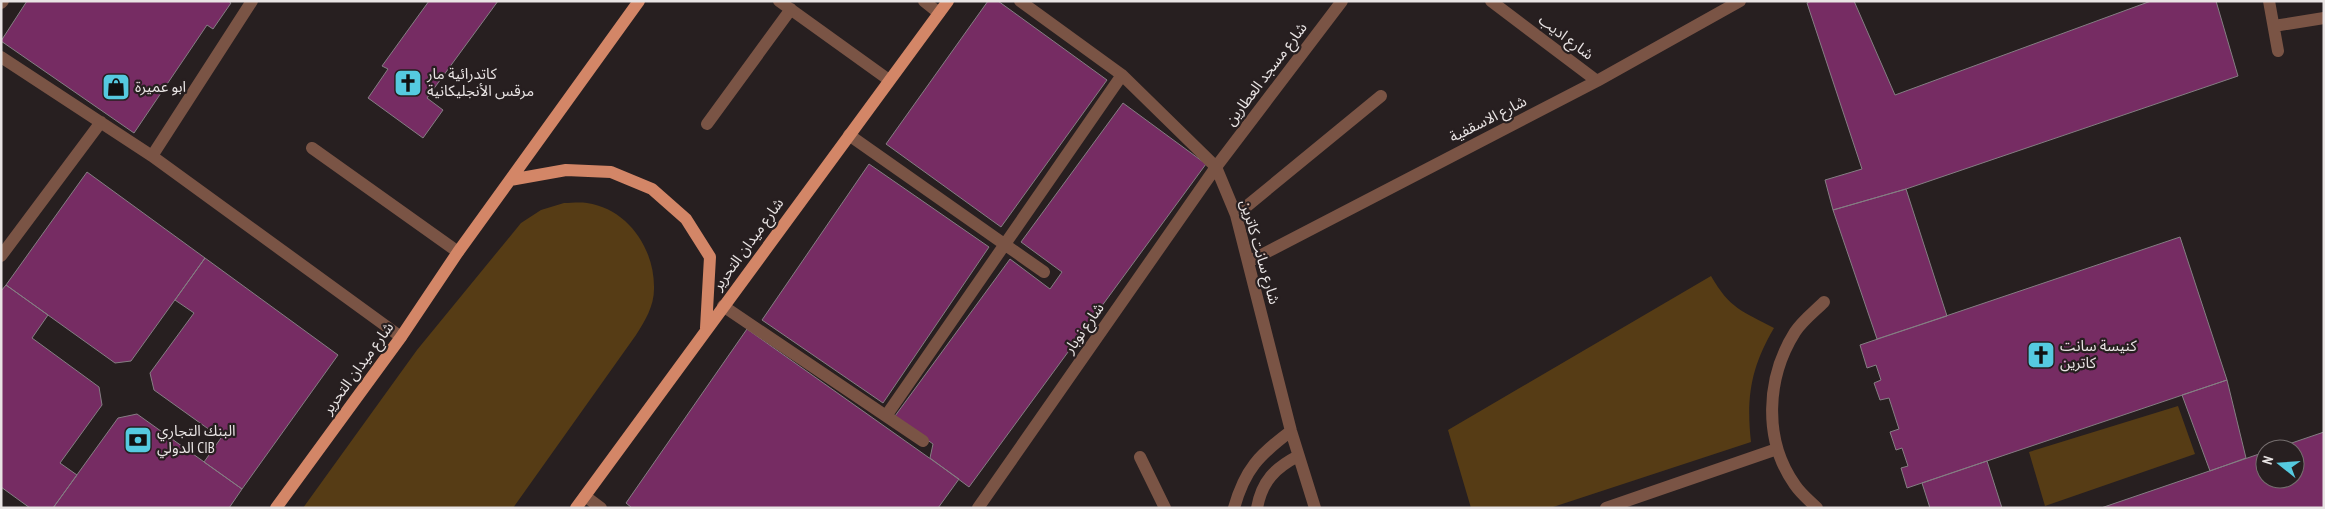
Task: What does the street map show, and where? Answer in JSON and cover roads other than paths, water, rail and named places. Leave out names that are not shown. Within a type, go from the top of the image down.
[{"type":"main road","name":"شارع ميدان التحرير","points":[[276,508],[401,337],[458,252],[639,1]]},
{"type":"main road","name":"شارع ميدان التحرير","points":[[576,508],[706,328],[948,1]]},
{"type":"main road","points":[[510,180],[566,170],[611,172],[652,189],[686,218],[710,257],[706,328]]},
{"type":"street","points":[[152,156],[252,1]]},
{"type":"street","points":[[779,1],[889,80]]},
{"type":"street","points":[[924,1],[939,13]]},
{"type":"street","name":"شارع سانت كاترين","points":[[1020,1],[1122,75],[1216,167],[1236,215],[1291,432],[1315,508]]},
{"type":"street","name":"شارع مسجد العطارين","points":[[1216,167],[1342,1]]},
{"type":"street","name":"شارع اديب","points":[[1491,1],[1598,81]]},
{"type":"street","name":"شارع الاسقفية","points":[[1248,262],[1598,81],[1740,1]]},
{"type":"street","points":[[2269,1],[2278,50]]},
{"type":"street","points":[[707,124],[791,9]]},
{"type":"street","points":[[2274,26],[2324,18]]},
{"type":"street","points":[[1,57],[152,156],[401,337]]},
{"type":"street","points":[[886,416],[1122,75]]},
{"type":"street","points":[[1236,215],[1381,96]]},
{"type":"street","points":[[1,256],[101,122]]},
{"type":"street","points":[[849,135],[1044,272]]},
{"type":"street","points":[[312,148],[458,252]]},
{"type":"street","name":"شارع نوبار","points":[[978,508],[1216,167]]},
{"type":"street","points":[[1817,508],[1795,485],[1777,448],[1771,408],[1777,368],[1796,331],[1824,302]]},
{"type":"street","points":[[723,306],[923,440]]},
{"type":"street","points":[[1234,508],[1240,485],[1261,454],[1291,432]]},
{"type":"street","points":[[1606,508],[1777,448]]},
{"type":"street","points":[[1257,508],[1260,493],[1268,477],[1282,464],[1298,456]]},
{"type":"street","points":[[1140,457],[1165,508]]},
{"type":"street","points":[[585,496],[601,508]]},
{"type":"place","name":"كاتدرائية مار مرقس الأنجليكانية","points":[[408,83]]},
{"type":"place","name":"ابو عميرة","points":[[116,87]]},
{"type":"place","name":"كنيسة سانت كاترين","points":[[2041,355]]},
{"type":"place","name":"البنك التجاري الدولي CIB","points":[[138,440]]}]
